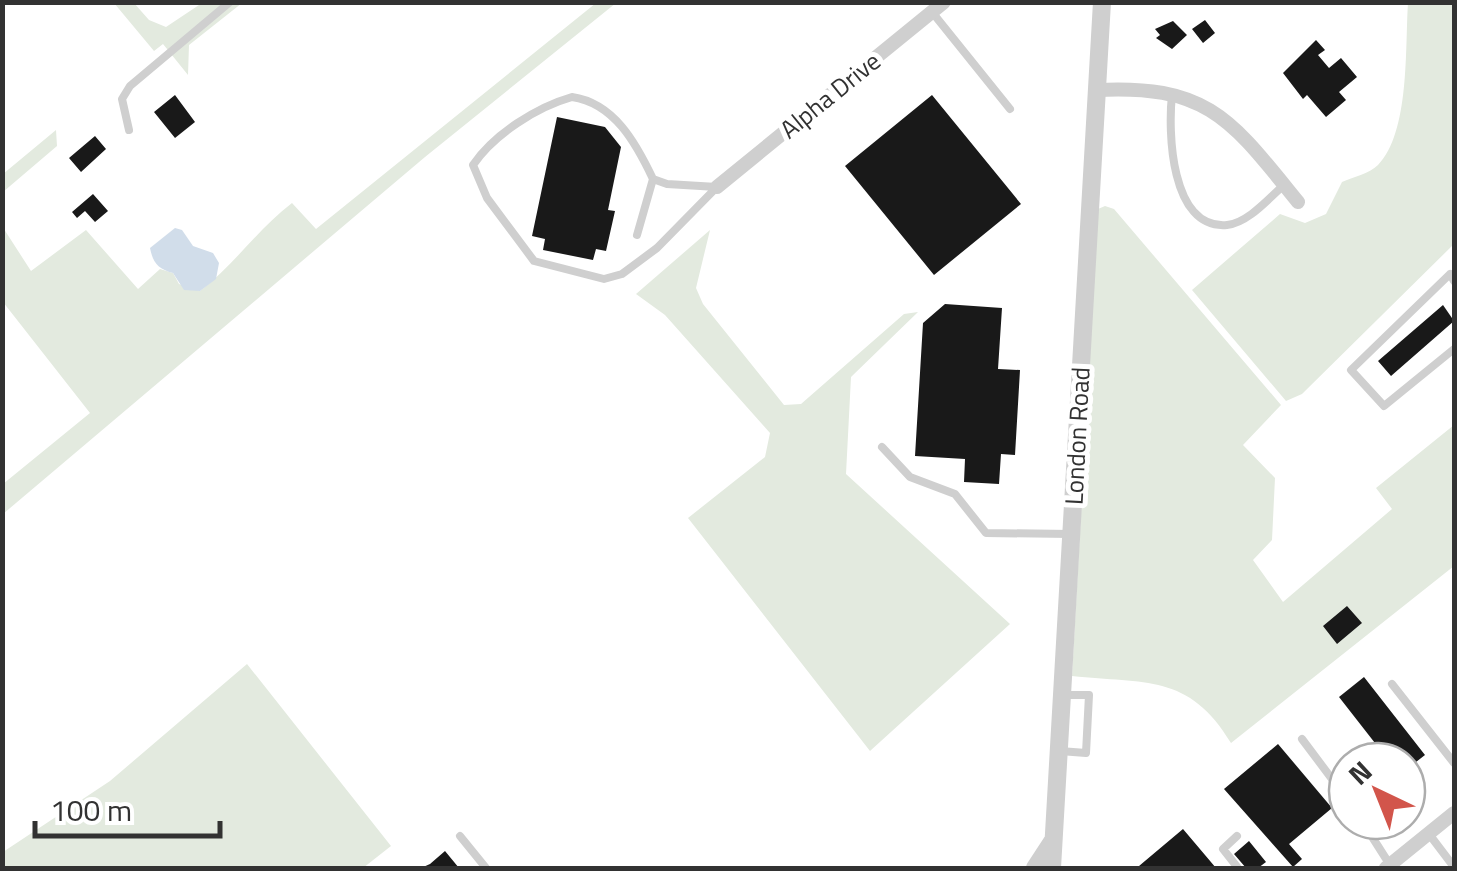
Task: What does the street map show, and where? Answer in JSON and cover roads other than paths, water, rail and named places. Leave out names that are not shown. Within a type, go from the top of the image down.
[{"type":"street","name":"London Road","points":[[1052,868],[1102,2]]},
{"type":"street","name":"Alpha Drive","points":[[717,187],[938,7]]},
{"type":"street","points":[[1096,90],[1172,94],[1217,112],[1246,137],[1298,202]]},
{"type":"street","points":[[1388,866],[1454,814]]},
{"type":"street","points":[[1035,868],[1053,841]]},
{"type":"lane","points":[[128,130],[122,99],[130,86],[230,2]]},
{"type":"lane","points":[[938,7],[1010,109]]},
{"type":"lane","points":[[1172,94],[1171,161],[1181,190],[1198,212],[1214,224],[1229,225],[1246,218],[1284,185]]},
{"type":"lane","points":[[637,235],[652,179],[639,150],[610,113],[591,100],[572,97],[549,104],[488,144],[473,164],[487,198],[534,261],[604,279],[622,274],[657,248],[717,187]]},
{"type":"lane","points":[[652,179],[667,184],[717,187]]},
{"type":"lane","points":[[1454,280],[1450,274],[1351,370],[1384,406],[1454,349]]},
{"type":"lane","points":[[882,447],[910,476],[955,494],[986,533],[1072,534]]},
{"type":"lane","points":[[1392,684],[1454,763]]},
{"type":"lane","points":[[1059,751],[1086,753],[1088,696],[1061,694]]},
{"type":"lane","points":[[1302,739],[1327,773]]},
{"type":"lane","points":[[1429,834],[1454,867]]},
{"type":"lane","points":[[460,836],[486,868]]},
{"type":"lane","points":[[1237,836],[1222,849],[1238,868]]},
{"type":"lane","points":[[1374,841],[1388,866]]}]
